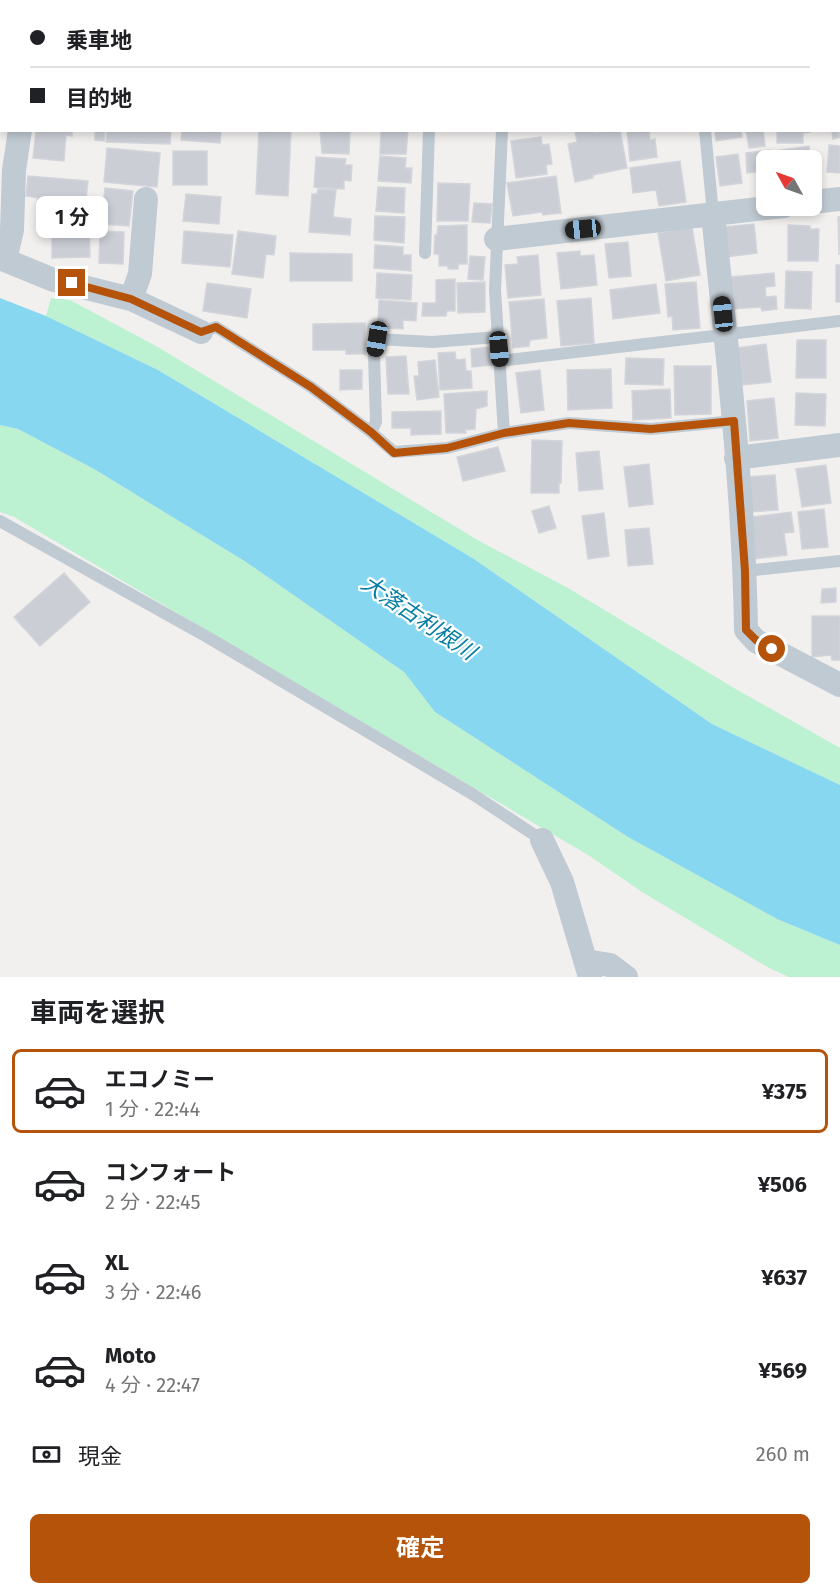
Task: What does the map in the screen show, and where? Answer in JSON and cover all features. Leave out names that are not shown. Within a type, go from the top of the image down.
[{"type":"street","points":[[20,132],[14,170],[12,230],[2,259],[51,279],[131,299],[201,332]]},
{"type":"street","points":[[131,299],[140,274],[146,199]]},
{"type":"street","points":[[822,201],[840,199]]},
{"type":"street","points":[[496,239],[756,209]]},
{"type":"street","points":[[713,214],[734,421],[745,571],[746,630],[756,640],[840,685]]},
{"type":"street","points":[[736,458],[840,445]]},
{"type":"street","points":[[542,840],[562,882],[588,969],[610,965],[626,977]]},
{"type":"lane","points":[[424,253],[429,132]]},
{"type":"lane","points":[[502,132],[495,290],[504,433]]},
{"type":"lane","points":[[705,132],[713,214]]},
{"type":"lane","points":[[500,361],[840,321]]},
{"type":"lane","points":[[201,332],[216,327],[311,387],[371,432],[394,453],[447,448],[504,433],[569,423],[651,429],[734,421]]},
{"type":"lane","points":[[371,432],[376,422],[374,355],[377,339],[432,342],[498,337]]},
{"type":"lane","points":[[0,521],[230,650],[474,795],[542,840]]},
{"type":"lane","points":[[745,571],[840,561]]},
{"type":"green space","points":[[51,298],[70,300],[156,346],[481,542],[568,588],[734,688],[840,748],[840,785],[712,724],[474,559],[158,370],[46,316]]},
{"type":"green space","points":[[0,425],[18,429],[94,469],[246,562],[404,672],[435,712],[628,837],[777,919],[840,945],[840,977],[789,977],[769,968],[642,892],[588,855],[14,517],[0,512]]},
{"type":"water","name":"大落古利根川","points":[[0,298],[46,316],[158,370],[474,559],[712,724],[840,785],[840,945],[777,919],[628,837],[435,712],[404,672],[246,562],[94,469],[18,429],[0,425]]},
{"type":"building","points":[[36,132],[72,132],[72,136],[66,135],[64,161],[33,158]]},
{"type":"building","points":[[95,132],[105,132],[104,141],[95,140]]},
{"type":"building","points":[[107,132],[171,132],[170,144],[106,142]]},
{"type":"building","points":[[182,132],[221,132],[220,143],[181,140]]},
{"type":"building","points":[[259,132],[291,132],[288,196],[256,194]]},
{"type":"building","points":[[320,132],[350,132],[349,154],[322,153]]},
{"type":"building","points":[[381,132],[408,132],[406,154],[380,154]]},
{"type":"building","points":[[575,132],[620,132],[627,168],[593,175],[593,178],[575,182],[568,144],[577,142]]},
{"type":"building","points":[[627,132],[649,132],[650,140],[655,139],[657,157],[630,161]]},
{"type":"building","points":[[715,132],[741,132],[742,137],[716,141]]},
{"type":"building","points":[[746,132],[763,132],[765,146],[749,148]]},
{"type":"building","points":[[777,132],[810,132],[803,133],[803,143],[777,143]]},
{"type":"building","points":[[832,132],[840,132],[840,137],[833,139]]},
{"type":"building","points":[[541,137],[542,145],[549,144],[552,164],[546,165],[547,174],[516,178],[511,141]]},
{"type":"building","points":[[829,145],[840,146],[840,173],[827,172]]},
{"type":"building","points":[[809,146],[810,150],[782,150]]},
{"type":"building","points":[[107,148],[160,153],[157,187],[104,182]]},
{"type":"building","points":[[173,151],[207,151],[207,185],[173,185]]},
{"type":"building","points":[[756,152],[756,172],[747,173],[746,153]]},
{"type":"building","points":[[738,154],[742,183],[720,186],[716,157]]},
{"type":"building","points":[[380,156],[406,158],[405,168],[412,168],[411,183],[378,181]]},
{"type":"building","points":[[316,157],[346,159],[345,165],[352,165],[351,181],[344,180],[344,189],[314,187]]},
{"type":"building","points":[[680,161],[686,202],[659,206],[656,190],[633,193],[630,168]]},
{"type":"building","points":[[28,176],[88,181],[86,199],[82,198],[80,212],[48,209],[49,204],[37,203],[38,198],[26,196]]},
{"type":"building","points":[[556,176],[561,213],[543,215],[542,212],[513,216],[507,183]]},
{"type":"building","points":[[438,183],[470,184],[468,221],[437,221]]},
{"type":"building","points":[[378,187],[405,188],[404,213],[376,211]]},
{"type":"building","points":[[105,188],[133,191],[129,226],[101,224]]},
{"type":"building","points":[[318,189],[336,190],[333,217],[351,219],[350,235],[309,232],[312,194],[317,194]]},
{"type":"building","points":[[186,194],[221,197],[219,224],[183,221]]},
{"type":"building","points":[[474,203],[492,204],[490,223],[472,222]]},
{"type":"building","points":[[375,216],[405,217],[404,243],[374,240]]},
{"type":"building","points":[[838,217],[840,217],[839,255]]},
{"type":"building","points":[[52,222],[89,222],[90,257],[52,258]]},
{"type":"building","points":[[754,224],[757,253],[726,257],[724,227]]},
{"type":"building","points":[[467,225],[467,264],[458,264],[458,269],[439,266],[439,254],[434,254],[438,226]]},
{"type":"building","points":[[788,225],[810,226],[810,229],[819,229],[818,261],[788,261]]},
{"type":"building","points":[[692,227],[700,275],[666,281],[658,233]]},
{"type":"building","points":[[100,231],[124,232],[123,264],[99,263]]},
{"type":"building","points":[[184,231],[233,235],[230,267],[182,263]]},
{"type":"building","points":[[238,231],[276,236],[274,255],[266,254],[263,278],[232,274]]},
{"type":"building","points":[[628,242],[631,276],[609,278],[605,244]]},
{"type":"building","points":[[375,245],[403,247],[403,255],[411,255],[411,271],[374,268]]},
{"type":"building","points":[[580,251],[580,256],[594,255],[597,285],[561,289],[557,253]]},
{"type":"building","points":[[290,253],[352,254],[352,281],[290,281]]},
{"type":"building","points":[[538,255],[541,295],[508,298],[505,265],[518,264],[517,257]]},
{"type":"building","points":[[470,256],[485,257],[483,280],[468,279]]},
{"type":"building","points":[[836,265],[840,265],[840,302],[836,302]]},
{"type":"building","points":[[786,271],[812,272],[811,309],[785,308]]},
{"type":"building","points":[[377,273],[412,275],[411,300],[376,298]]},
{"type":"building","points":[[774,273],[775,286],[765,287],[766,297],[776,296],[777,309],[762,311],[761,307],[733,309],[730,277]]},
{"type":"building","points":[[455,279],[455,311],[447,311],[446,316],[422,316],[423,303],[436,303],[436,280]]},
{"type":"building","points":[[485,282],[485,312],[458,313],[457,283]]},
{"type":"building","points":[[696,282],[700,328],[673,330],[672,316],[668,317],[665,284]]},
{"type":"building","points":[[207,283],[251,289],[247,318],[203,311]]},
{"type":"building","points":[[656,284],[660,313],[613,319],[610,290]]},
{"type":"building","points":[[591,298],[594,343],[561,346],[557,301]]},
{"type":"building","points":[[544,299],[547,338],[530,340],[529,346],[513,348],[509,302]]},
{"type":"building","points":[[379,300],[417,303],[416,321],[403,320],[403,329],[387,328],[388,323],[378,322]]},
{"type":"building","points":[[365,323],[365,354],[346,354],[346,350],[313,350],[313,324]]},
{"type":"building","points":[[797,340],[826,340],[826,378],[796,378]]},
{"type":"building","points":[[766,344],[771,382],[742,385],[738,348]]},
{"type":"building","points":[[491,347],[493,365],[472,367],[471,349]]},
{"type":"building","points":[[455,352],[456,360],[465,359],[466,371],[471,371],[472,388],[440,390],[438,353]]},
{"type":"building","points":[[406,356],[409,394],[388,394],[386,357]]},
{"type":"building","points":[[626,358],[664,359],[663,385],[625,384]]},
{"type":"building","points":[[435,360],[439,397],[417,400],[414,376],[419,376],[418,362]]},
{"type":"building","points":[[674,366],[711,366],[711,414],[675,415]]},
{"type":"building","points":[[611,369],[612,408],[568,410],[567,370]]},
{"type":"building","points":[[340,370],[362,370],[362,389],[340,390]]},
{"type":"building","points":[[540,370],[544,410],[521,413],[516,373]]},
{"type":"building","points":[[670,389],[671,418],[633,420],[632,391]]},
{"type":"building","points":[[487,391],[487,406],[476,409],[475,429],[465,430],[466,433],[446,433],[444,394]]},
{"type":"building","points":[[796,393],[826,394],[825,426],[795,425]]},
{"type":"building","points":[[774,398],[778,438],[750,441],[747,401]]},
{"type":"building","points":[[441,411],[441,434],[411,435],[411,428],[392,428],[392,412]]},
{"type":"building","points":[[532,440],[562,441],[559,493],[531,493]]},
{"type":"building","points":[[498,447],[505,471],[463,481],[457,457]]},
{"type":"building","points":[[599,451],[603,489],[579,491],[576,453]]},
{"type":"building","points":[[649,464],[653,504],[629,507],[624,467]]},
{"type":"building","points":[[826,465],[831,503],[802,507],[796,469]]},
{"type":"building","points":[[775,475],[778,510],[748,512],[745,477]]},
{"type":"building","points":[[549,506],[556,528],[539,533],[532,511]]},
{"type":"building","points":[[824,509],[828,547],[802,549],[798,512]]},
{"type":"building","points":[[791,512],[794,532],[784,533],[787,555],[753,559],[752,517]]},
{"type":"building","points":[[604,513],[609,556],[588,559],[582,516]]},
{"type":"building","points":[[649,528],[653,564],[628,566],[625,530]]},
{"type":"building","points":[[64,573],[90,602],[40,646],[14,617]]},
{"type":"building","points":[[836,588],[836,602],[821,603],[822,589]]},
{"type":"building","points":[[812,616],[840,616],[840,660],[832,660],[831,655],[812,657]]},
{"type":"route","points":[[72,283],[131,299],[201,332],[216,327],[311,387],[371,432],[394,453],[447,448],[504,433],[569,423],[651,429],[734,421],[745,571],[746,630],[756,640],[772,649]]}]
